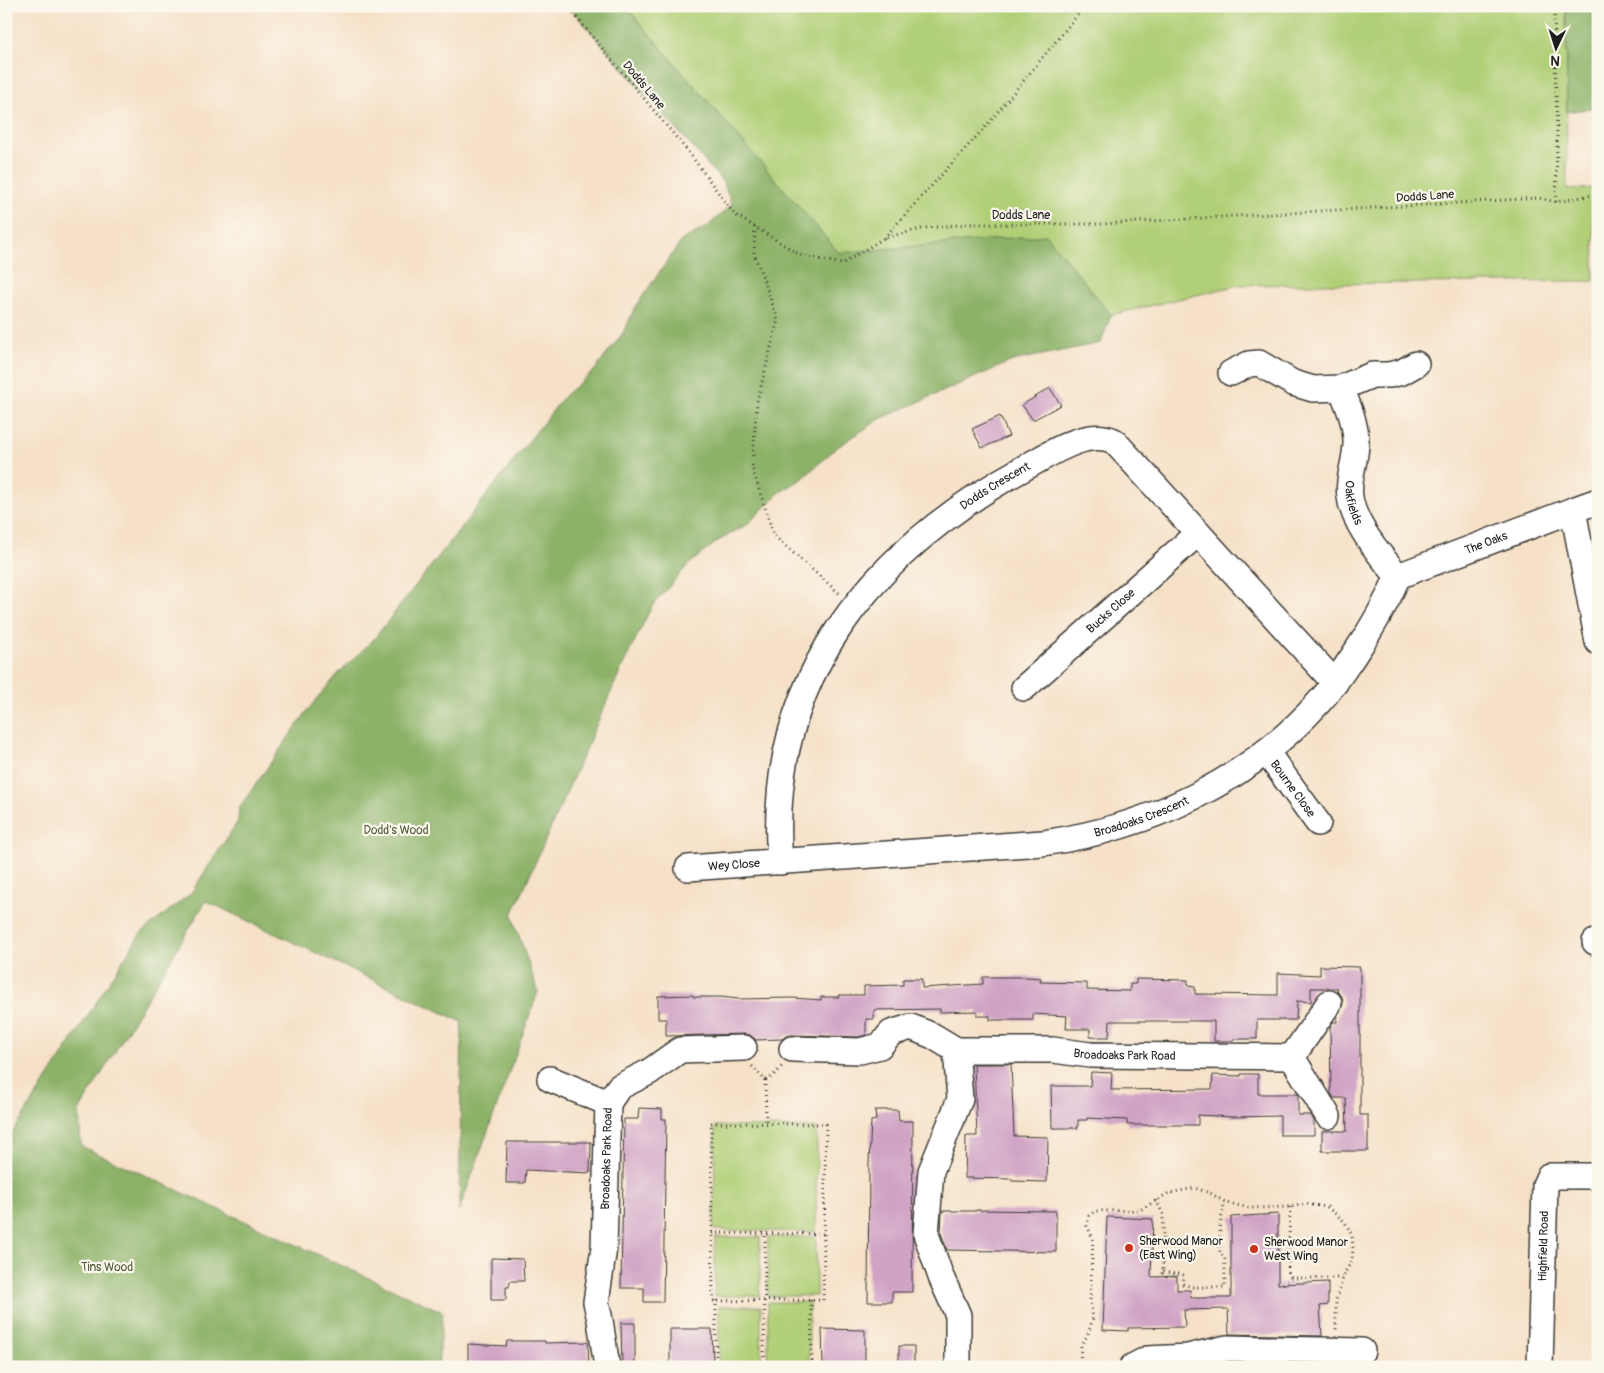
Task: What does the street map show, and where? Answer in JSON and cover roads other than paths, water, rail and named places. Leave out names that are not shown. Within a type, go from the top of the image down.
[{"type":"street","points":[[1231,373],[1249,364],[1259,363],[1288,380],[1313,388],[1341,388],[1372,375],[1396,374],[1416,364]]},
{"type":"street","name":"Oakfields","points":[[1341,388],[1354,424],[1356,441],[1350,488],[1352,508],[1374,547],[1398,576]]},
{"type":"street","name":"Dodds Crescent","points":[[780,862],[778,814],[782,766],[803,697],[837,629],[888,567],[924,535],[1010,476],[1050,454],[1089,437],[1107,438],[1114,441],[1335,683]]},
{"type":"street","name":"The Oaks","points":[[1398,576],[1598,501]]},
{"type":"street","points":[[1573,510],[1598,642]]},
{"type":"street","name":"Bucks Close","points":[[1024,688],[1198,533]]},
{"type":"street","name":"Broadoaks Crescent","points":[[780,862],[1074,839],[1130,824],[1189,801],[1267,753],[1304,718],[1335,683],[1365,638],[1391,593],[1398,576]]},
{"type":"street","name":"Bourne Close","points":[[1267,753],[1318,823]]},
{"type":"street","name":"Wey Close","points":[[688,867],[780,862]]},
{"type":"street","points":[[1328,1116],[1292,1057],[1329,1003]]},
{"type":"street","points":[[797,1049],[860,1051],[880,1046],[892,1033],[911,1028],[934,1036],[956,1050],[960,1099],[931,1171],[926,1234],[941,1277],[958,1315],[958,1367]]},
{"type":"street","name":"Broadoaks Park Road","points":[[606,1367],[596,1302],[604,1248],[608,1103],[619,1087],[649,1072],[680,1050],[736,1048]]},
{"type":"street","name":"Broadoaks Park Road","points":[[956,1050],[1053,1050],[1090,1056],[1292,1057]]},
{"type":"street","points":[[550,1079],[608,1103]]},
{"type":"street","name":"Highfield Road","points":[[1540,1367],[1545,1185],[1549,1176],[1598,1176]]},
{"type":"street","points":[[1132,1367],[1147,1358],[1188,1356],[1227,1348],[1362,1351]]},
{"type":"place","name":"Sherwood Manor (East Wing)","points":[[1129,1248]]},
{"type":"place","name":"Sherwood Manor West Wing","points":[[1254,1249]]},
{"type":"park label","name":"Dodd's Wood","points":[[396,830]]},
{"type":"park label","name":"Tins Wood","points":[[107,1267]]}]
